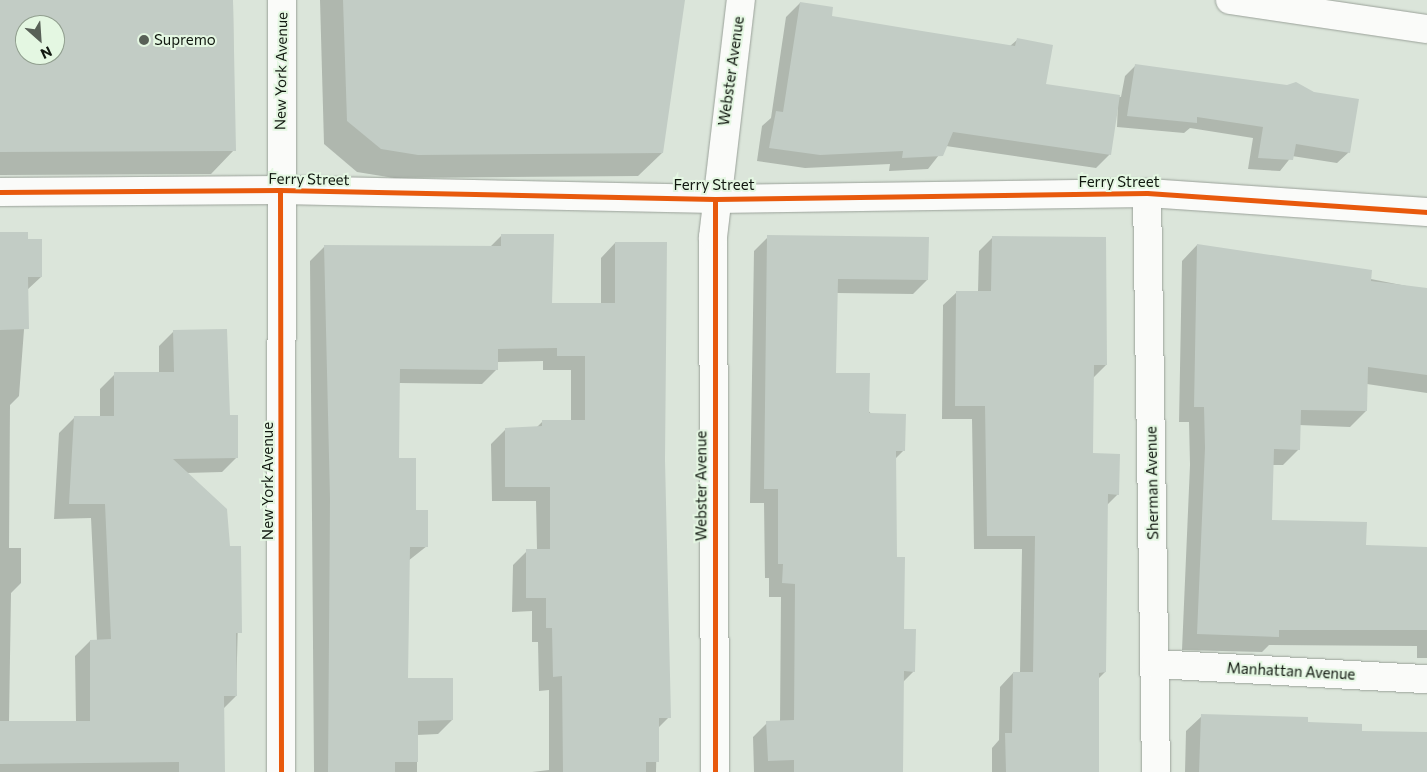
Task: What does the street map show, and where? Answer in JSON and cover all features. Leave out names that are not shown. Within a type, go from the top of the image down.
[{"type":"street","name":"New York Avenue","points":[[282,0],[280,190],[282,772]]},
{"type":"street","name":"Webster Avenue","points":[[715,772],[715,199],[741,0]]},
{"type":"street","points":[[1230,0],[1427,29]]},
{"type":"street","name":"Ferry Street","points":[[0,192],[280,190],[715,199],[1147,193],[1427,212]]},
{"type":"street","name":"Sherman Avenue","points":[[1147,193],[1156,772]]},
{"type":"street","name":"Manhattan Avenue","points":[[1155,664],[1427,679]]},
{"type":"building","points":[[0,0],[233,0],[236,151],[0,152]]},
{"type":"building","points":[[343,0],[685,0],[663,153],[418,155],[381,149],[347,121]]},
{"type":"building","points":[[800,2],[833,7],[832,16],[1015,46],[1017,38],[1053,45],[1046,84],[1120,95],[1111,155],[953,132],[943,156],[902,158],[903,151],[820,155],[769,148],[776,111],[783,112]]},
{"type":"building","points":[[1135,64],[1287,85],[1296,82],[1314,92],[1359,99],[1350,153],[1296,144],[1293,160],[1258,158],[1263,127],[1197,117],[1197,123],[1127,116]]},
{"type":"building","points":[[0,232],[28,232],[28,239],[42,239],[42,277],[28,277],[29,329],[0,330]]},
{"type":"building","points":[[501,234],[554,234],[552,303],[615,303],[615,242],[667,242],[665,460],[671,718],[659,718],[659,762],[646,762],[646,772],[563,772],[562,676],[553,677],[552,628],[546,628],[546,598],[526,598],[526,549],[550,549],[550,487],[505,487],[505,428],[542,426],[542,420],[585,420],[585,356],[557,356],[557,348],[498,349],[498,370],[400,369],[399,458],[416,458],[416,510],[428,510],[428,547],[410,547],[408,678],[453,678],[453,720],[418,721],[418,762],[395,762],[395,772],[328,772],[330,499],[324,245],[501,246]]},
{"type":"building","points":[[767,235],[929,237],[928,280],[838,279],[836,373],[870,373],[869,413],[906,414],[905,451],[896,451],[897,557],[905,557],[904,629],[916,629],[915,672],[904,671],[903,772],[794,772],[794,760],[768,761],[766,721],[794,720],[795,584],[782,583],[783,564],[778,564],[778,489],[764,489]]},
{"type":"building","points":[[992,236],[1106,237],[1107,365],[1094,365],[1093,453],[1120,454],[1119,495],[1108,494],[1106,672],[1099,673],[1099,772],[1006,772],[1005,733],[1012,733],[1013,672],[1033,672],[1035,536],[987,536],[985,406],[955,406],[956,291],[991,291]]},
{"type":"building","points":[[1197,244],[1372,270],[1371,281],[1427,288],[1427,375],[1368,367],[1367,411],[1301,410],[1300,450],[1274,449],[1272,520],[1367,522],[1366,545],[1427,547],[1427,630],[1279,630],[1279,637],[1197,634],[1205,448],[1204,407],[1194,407]]},
{"type":"building","points":[[227,329],[230,415],[238,415],[238,458],[173,459],[227,509],[230,546],[241,546],[242,633],[236,633],[237,696],[224,696],[225,772],[179,772],[179,762],[0,764],[0,721],[90,721],[90,640],[111,639],[105,504],[69,504],[74,416],[114,416],[114,372],[174,372],[173,330]]},
{"type":"building","points":[[1201,714],[1308,717],[1308,722],[1362,724],[1362,731],[1427,732],[1427,772],[1199,772]]},
{"type":"cycle path","points":[[280,190],[281,772]]},
{"type":"cycle path","points":[[0,192],[280,190],[715,199],[1147,193],[1427,212]]},
{"type":"cycle path","points":[[715,199],[715,772]]},
{"type":"place","name":"Supremo","points":[[144,40]]}]
